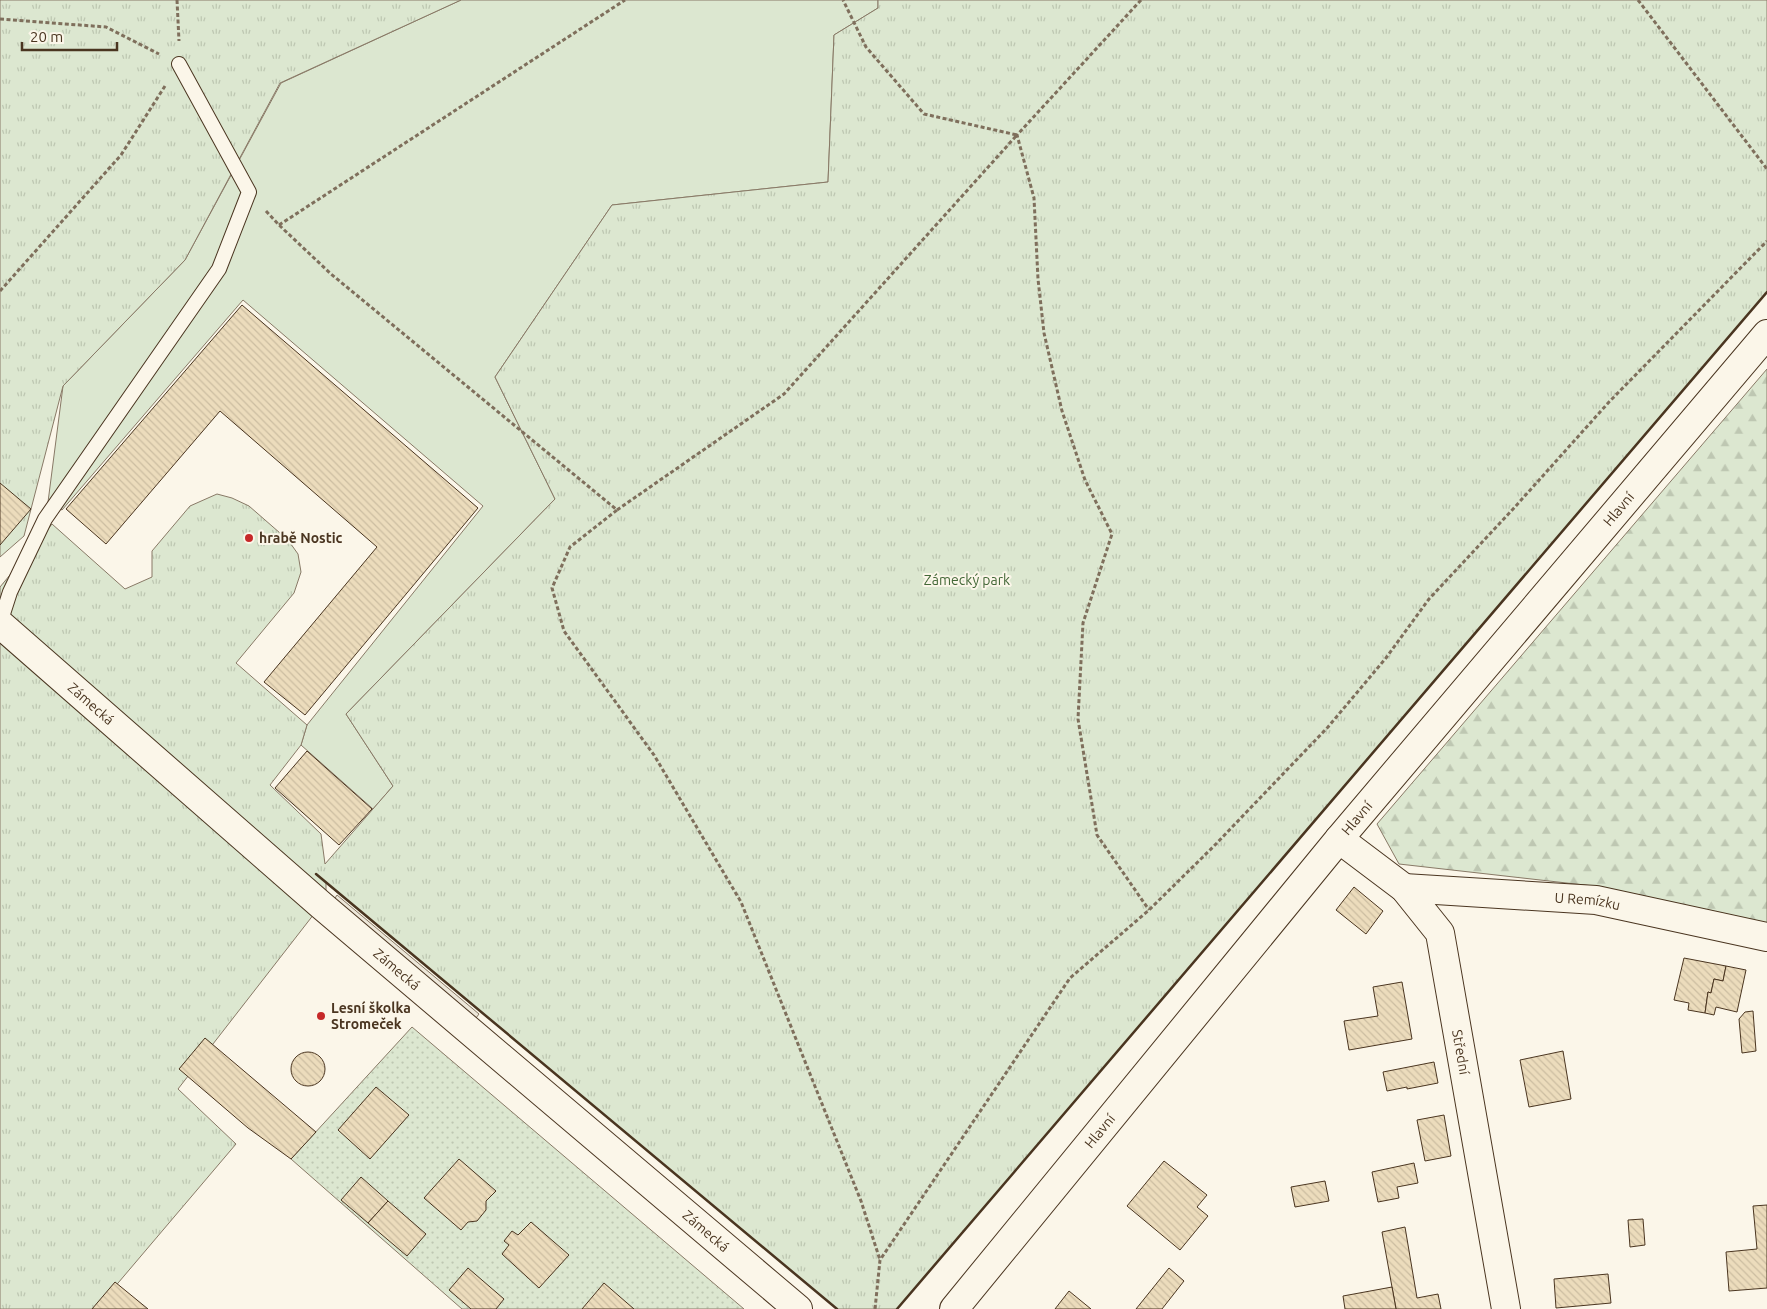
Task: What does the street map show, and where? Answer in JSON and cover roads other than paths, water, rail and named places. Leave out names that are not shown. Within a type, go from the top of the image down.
[{"type":"street","name":"Hlavní","points":[[954,1309],[1339,839],[1767,334]]},
{"type":"street","name":"Zámecká","points":[[0,624],[321,905],[798,1309]]},
{"type":"street","name":"Střední","points":[[1339,839],[1404,888],[1440,933],[1506,1309]]},
{"type":"street","name":"U Remízku","points":[[1404,888],[1596,900],[1767,936]]},
{"type":"lane","points":[[0,624],[10,592],[45,520],[219,270],[249,192],[179,64]]},
{"type":"place","name":"hrabě Nostic","points":[[249,538]]},
{"type":"place","name":"Lesní školka Stromeček","points":[[321,1016]]},
{"type":"park label","name":"Zámecký park","points":[[967,580]]}]
